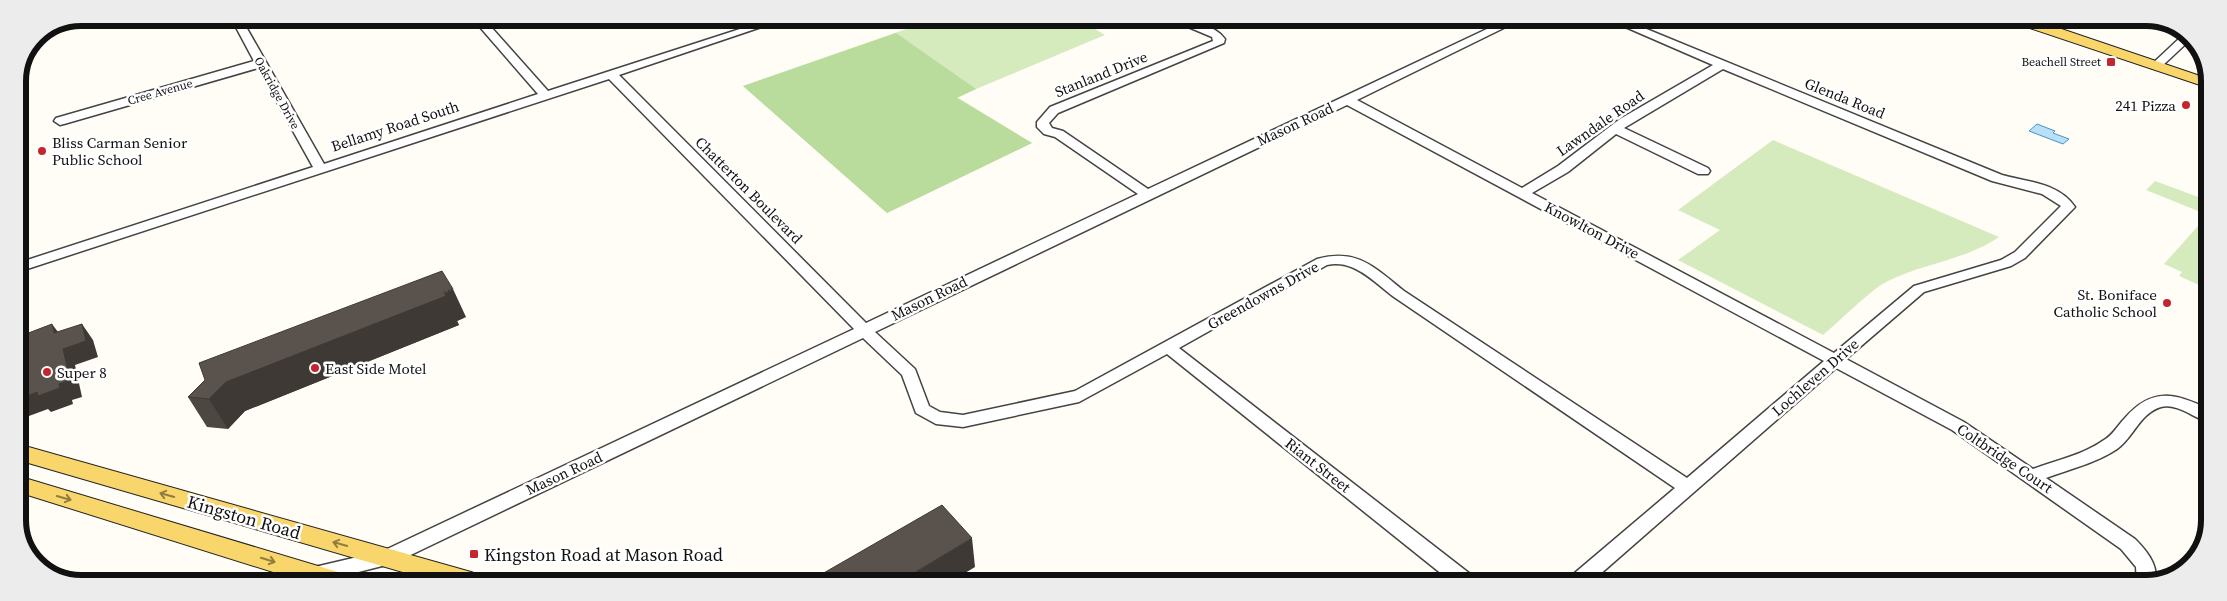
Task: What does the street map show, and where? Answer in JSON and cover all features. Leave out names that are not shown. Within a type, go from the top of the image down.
[{"type":"main road","points":[[2035,26],[2201,81]]},
{"type":"main road","name":"Kingston Road","points":[[26,454],[446,575]]},
{"type":"main road","name":"Kingston Road","points":[[26,486],[313,574],[338,575]]},
{"type":"street","name":"Oakridge Drive","points":[[240,26],[320,168]]},
{"type":"street","points":[[484,26],[545,95]]},
{"type":"street","points":[[743,26],[748,30]]},
{"type":"street","name":"Bellamy Road South","points":[[26,265],[760,26]]},
{"type":"street","name":"Stanland Drive","points":[[1146,194],[1059,134],[1048,131],[1043,127],[1042,122],[1054,110],[1218,43],[1219,39],[1216,35],[1195,26]]},
{"type":"street","name":"Mason Road","points":[[338,575],[386,558],[1146,194],[1502,26]]},
{"type":"street","name":"Glenda Road","points":[[1629,26],[1997,178],[2050,192],[2067,204]]},
{"type":"street","points":[[2156,66],[2183,41]]},
{"type":"street","name":"Cree Avenue","points":[[60,122],[261,63]]},
{"type":"street","name":"Lawndale Road","points":[[1522,193],[1563,169],[1624,122],[1721,65]]},
{"type":"street","name":"Chatterton Boulevard","points":[[611,74],[864,330]]},
{"type":"street","name":"Knowlton Drive","points":[[1347,100],[1836,360]]},
{"type":"street","points":[[1616,129],[1703,171]]},
{"type":"street","name":"Lochleven Drive","points":[[1586,575],[1919,289],[2006,263],[2020,255],[2063,214],[2068,207],[2067,204]]},
{"type":"street","name":"Greendowns Drive","points":[[864,330],[909,373],[922,409],[936,418],[963,421],[1079,396],[1322,262],[1338,257],[1355,261],[1399,294],[1687,487]]},
{"type":"street","name":"Riant Street","points":[[1168,347],[1457,575]]},
{"type":"street","name":"Coltbridge Court","points":[[1836,360],[1958,426],[2033,476],[2128,544],[2140,557],[2147,570],[2147,575]]},
{"type":"street","points":[[2033,476],[2099,451],[2114,443],[2150,403],[2161,400],[2171,401],[2201,413]]},
{"type":"green space","points":[[915,26],[1090,26],[1105,35],[957,97],[1032,143],[887,213],[743,86]]},
{"type":"green space","points":[[896,33],[976,89],[957,98],[1032,143],[887,213],[743,86]]},
{"type":"green space","points":[[1773,140],[1999,237],[1973,251],[1888,281],[1864,298],[1823,335],[1678,260],[1720,230],[1678,210]]},
{"type":"green space","points":[[2155,181],[2201,198],[2201,212],[2146,190]]},
{"type":"green space","points":[[2201,223],[2201,286],[2179,276],[2182,272],[2164,264]]},
{"type":"water","points":[[2037,124],[2069,139],[2063,144],[2029,131]]},
{"type":"building","points":[[442,271],[453,289],[444,292],[446,296],[226,382],[209,399],[188,397],[205,380],[199,363]]},
{"type":"building","points":[[52,324],[54,333],[82,324],[86,341],[63,349],[70,380],[59,384],[60,388],[38,396],[37,392],[26,396],[26,334]]},
{"type":"building","points":[[942,505],[972,538],[910,575],[820,575]]},
{"type":"place","name":"Beachell Street","points":[[2111,62]]},
{"type":"place","name":"241 Pizza","points":[[2186,105]]},
{"type":"place","name":"Bliss Carman Senior Public School","points":[[42,151]]},
{"type":"place","name":"St. Boniface Catholic School","points":[[2167,303]]},
{"type":"place","name":"East Side Motel","points":[[315,368]]},
{"type":"place","name":"Super 8","points":[[47,372]]},
{"type":"place","name":"Kingston Road at Mason Road","points":[[474,554]]}]
